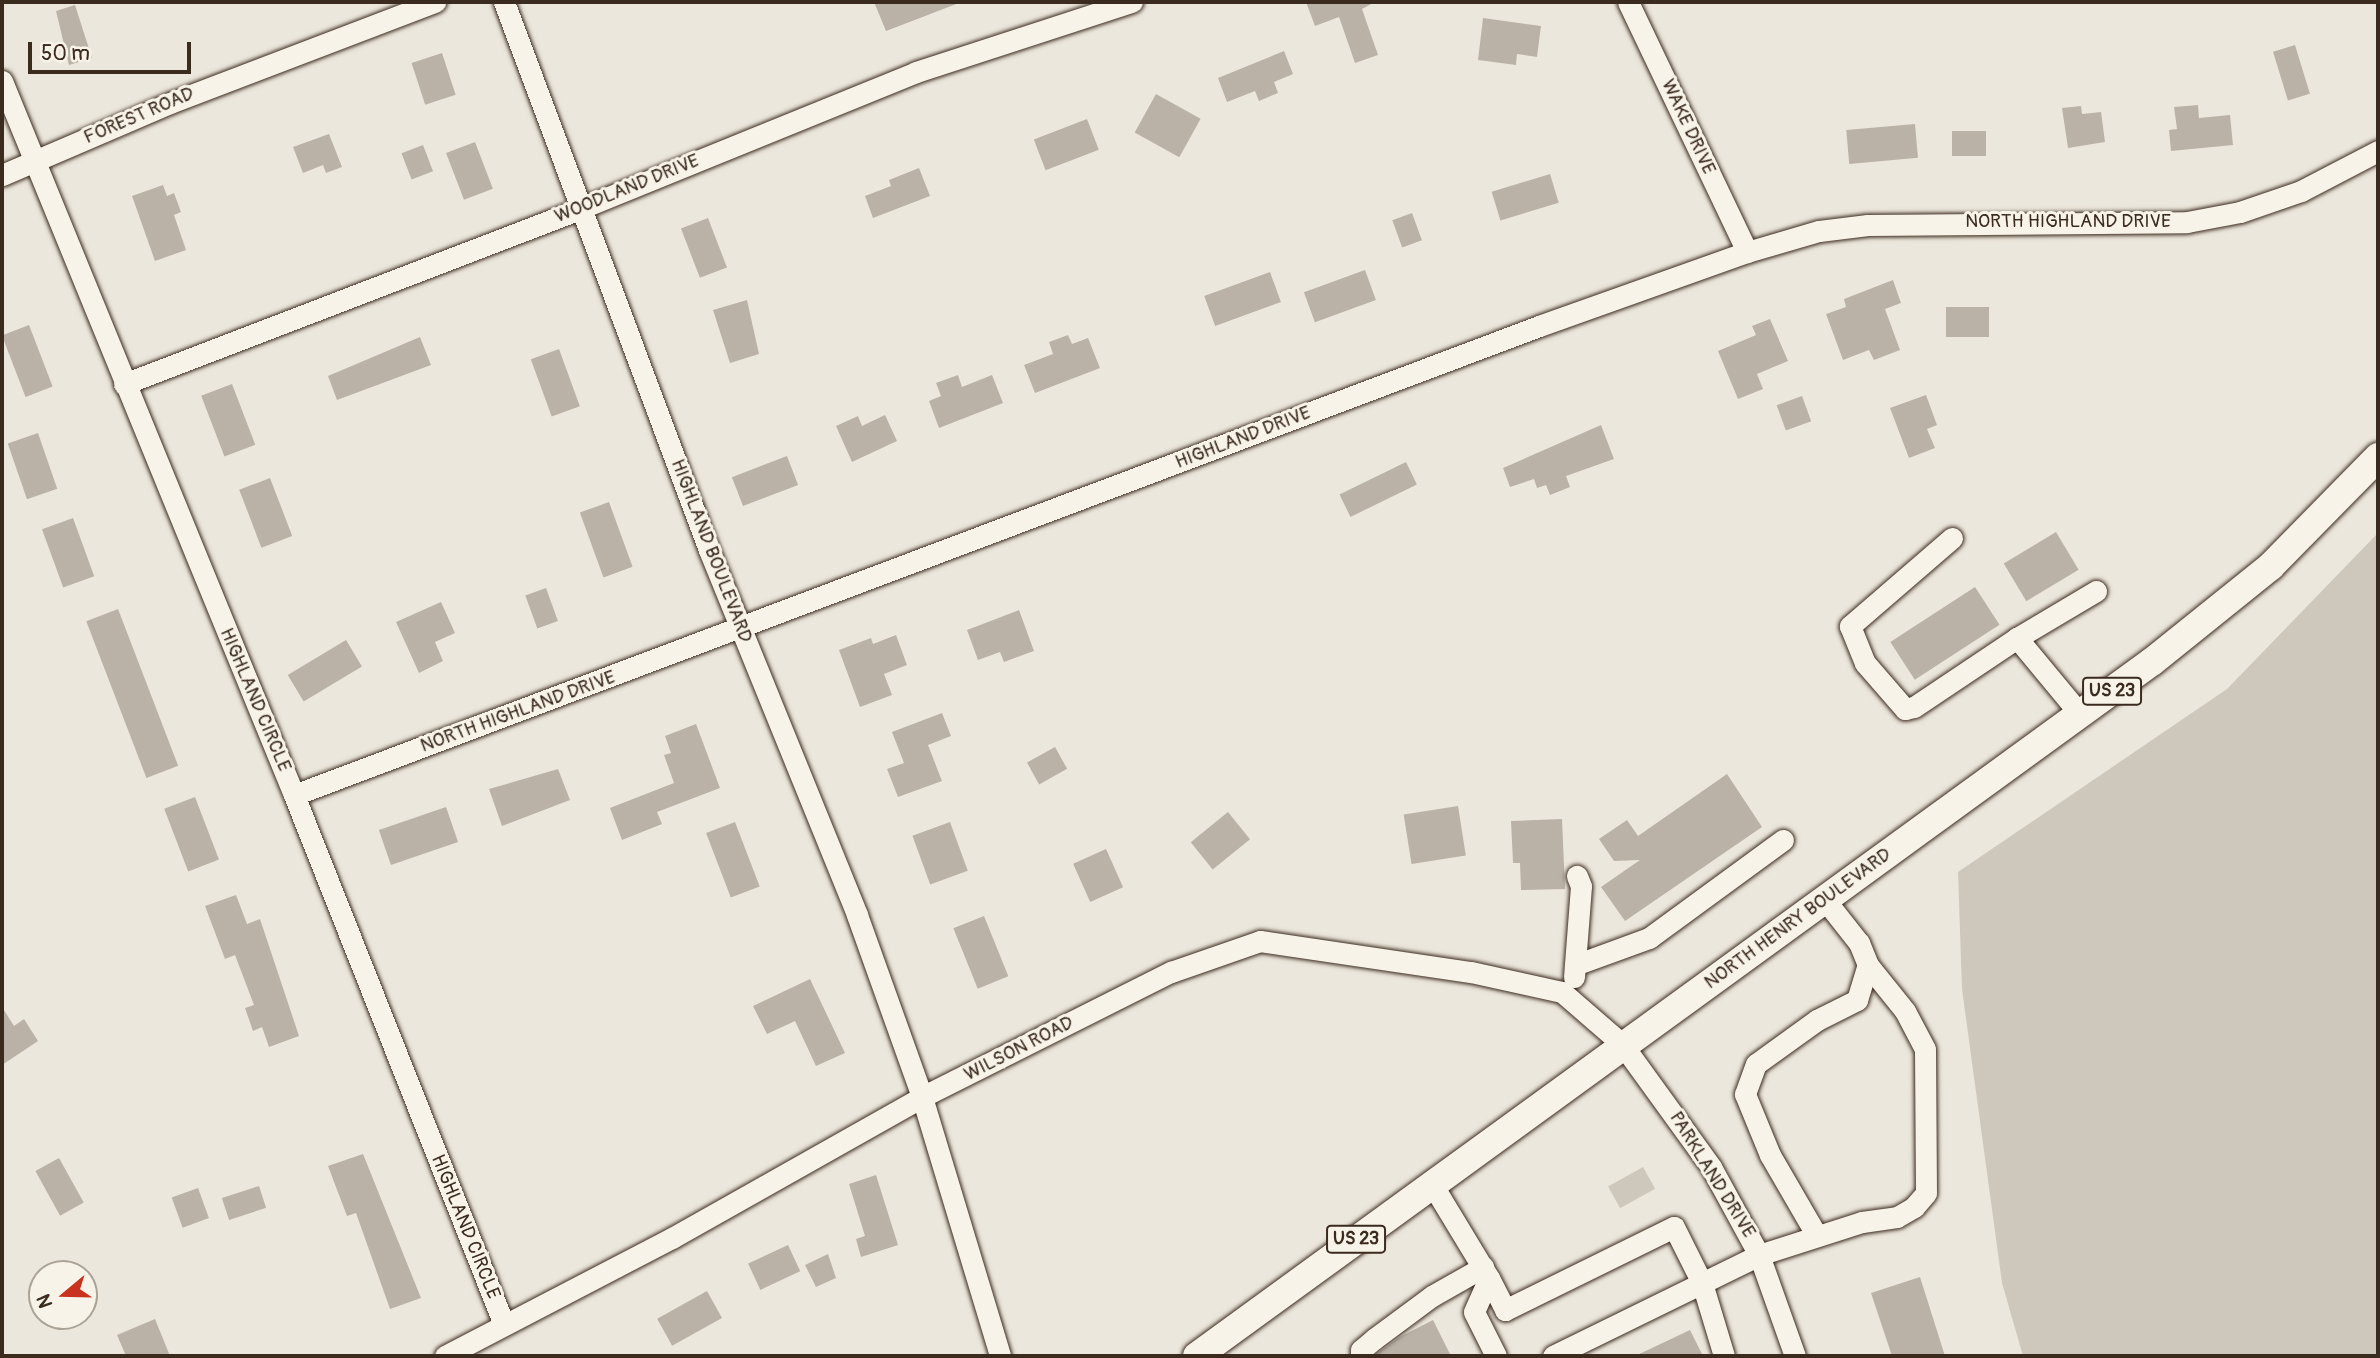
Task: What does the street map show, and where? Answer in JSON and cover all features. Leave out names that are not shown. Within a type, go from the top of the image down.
[{"type":"main road","name":"NORTH HENRY BOULEVARD","points":[[1197,1356],[1622,1044],[2080,714],[2271,566],[2378,457]]},
{"type":"street","name":"FOREST ROAD","points":[[2,176],[170,103],[435,2]]},
{"type":"street","name":"HIGHLAND BOULEVARD","points":[[504,2],[584,207],[742,630],[857,915],[922,1097],[1000,1356]]},
{"type":"street","name":"WOODLAND DRIVE","points":[[124,384],[584,207],[916,72],[1132,2]]},
{"type":"street","name":"WAKE DRIVE","points":[[1628,2],[1747,252]]},
{"type":"street","name":"HIGHLAND CIRCLE","points":[[2,80],[294,795],[503,1322]]},
{"type":"street","name":"NORTH HIGHLAND DRIVE","points":[[1747,252],[1819,231],[1868,225],[2188,222],[2240,212],[2301,191],[2378,151]]},
{"type":"street","name":"HIGHLAND DRIVE","points":[[742,630],[1539,326],[1747,252]]},
{"type":"street","points":[[1952,538],[1850,626],[1866,663],[1905,709],[2096,591]]},
{"type":"street","name":"NORTH HIGHLAND DRIVE","points":[[294,795],[742,630]]},
{"type":"street","points":[[2017,638],[2080,714]]},
{"type":"street","points":[[1575,965],[1649,938],[1783,840]]},
{"type":"street","points":[[1572,1000],[1581,887],[1577,876]]},
{"type":"street","points":[[1553,1356],[1759,1255],[1862,1222],[1897,1217],[1926,1193],[1925,1049],[1906,1011],[1868,965],[1858,943],[1825,900]]},
{"type":"street","name":"WILSON ROAD","points":[[445,1356],[503,1322],[672,1238],[922,1097],[1171,972],[1260,941],[1471,972],[1562,992],[1622,1044]]},
{"type":"street","points":[[1817,1236],[1770,1155],[1745,1094],[1756,1064],[1817,1020],[1857,1000],[1868,965]]},
{"type":"street","name":"PARKLAND DRIVE","points":[[1622,1044],[1711,1167],[1759,1255],[1795,1356]]},
{"type":"street","points":[[1432,1184],[1486,1272],[1505,1310],[1674,1227],[1702,1283],[1724,1356]]},
{"type":"street","points":[[1361,1356],[1374,1339],[1432,1296],[1486,1272]]},
{"type":"street","points":[[1486,1272],[1474,1312],[1496,1356]]},
{"type":"shaded area","points":[[2378,533],[2378,1356],[2023,1356],[2002,1283],[1962,989],[1958,872],[2227,689]]},
{"type":"shaded area","points":[[1643,1167],[1655,1189],[1620,1208],[1608,1186]]},
{"type":"building","points":[[874,2],[959,2],[959,3],[886,31]]},
{"type":"building","points":[[1306,2],[1375,2],[1362,9],[1378,55],[1355,63],[1339,17],[1315,26]]},
{"type":"building","points":[[75,5],[92,58],[69,65],[56,11]]},
{"type":"building","points":[[1483,18],[1541,26],[1537,57],[1517,54],[1516,65],[1478,60]]},
{"type":"building","points":[[2295,45],[2310,94],[2288,100],[2273,52]]},
{"type":"building","points":[[1284,51],[1293,74],[1274,82],[1278,93],[1259,101],[1255,91],[1227,102],[1218,78]]},
{"type":"building","points":[[442,53],[456,95],[425,105],[412,63]]},
{"type":"building","points":[[1156,94],[1201,119],[1179,157],[1135,132]]},
{"type":"building","points":[[2198,105],[2199,118],[2230,115],[2233,145],[2171,151],[2169,130],[2177,129],[2174,107]]},
{"type":"building","points":[[2081,106],[2082,114],[2101,112],[2105,142],[2068,148],[2062,108]]},
{"type":"building","points":[[1087,119],[1099,150],[1046,170],[1034,139]]},
{"type":"building","points":[[1915,124],[1918,158],[1849,164],[1846,130]]},
{"type":"building","points":[[1952,131],[1986,131],[1986,156],[1952,156]]},
{"type":"building","points":[[329,134],[342,167],[326,173],[323,165],[303,173],[293,147]]},
{"type":"building","points":[[475,142],[493,189],[464,200],[446,153]]},
{"type":"building","points":[[423,145],[433,171],[412,179],[402,153]]},
{"type":"building","points":[[919,168],[930,196],[873,218],[865,196],[891,186],[889,180]]},
{"type":"building","points":[[1550,174],[1559,203],[1500,221],[1492,192]]},
{"type":"building","points":[[163,185],[167,196],[174,193],[181,212],[174,215],[186,250],[155,261],[132,196]]},
{"type":"building","points":[[1412,213],[1422,240],[1402,247],[1392,220]]},
{"type":"building","points":[[708,218],[727,267],[700,278],[681,228]]},
{"type":"building","points":[[1365,270],[1376,300],[1315,322],[1304,292]]},
{"type":"building","points":[[1270,272],[1281,302],[1215,326],[1204,296]]},
{"type":"building","points":[[1893,280],[1901,303],[1885,309],[1900,350],[1874,360],[1869,350],[1843,360],[1826,314],[1846,307],[1844,299]]},
{"type":"building","points":[[747,300],[759,354],[730,363],[713,310]]},
{"type":"building","points":[[1946,307],[1989,307],[1989,337],[1946,337]]},
{"type":"building","points":[[1770,319],[1788,361],[1757,374],[1763,389],[1738,399],[1718,351],[1756,335],[1752,326]]},
{"type":"building","points":[[29,325],[53,387],[26,397],[2,335]]},
{"type":"building","points":[[1068,335],[1072,344],[1088,338],[1100,368],[1035,393],[1024,365],[1053,354],[1049,342]]},
{"type":"building","points":[[420,337],[431,365],[337,400],[328,376]]},
{"type":"building","points":[[559,349],[580,406],[552,417],[531,359]]},
{"type":"building","points":[[958,375],[962,387],[992,375],[1003,403],[939,428],[929,401],[941,396],[936,383]]},
{"type":"building","points":[[232,384],[255,445],[224,457],[201,396]]},
{"type":"building","points":[[1926,395],[1937,425],[1927,429],[1935,448],[1909,458],[1890,408]]},
{"type":"building","points":[[1802,396],[1811,421],[1786,431],[1777,405]]},
{"type":"building","points":[[885,415],[897,441],[852,462],[836,426],[858,416],[862,426]]},
{"type":"building","points":[[1601,425],[1614,459],[1566,476],[1570,487],[1550,495],[1546,485],[1537,488],[1534,479],[1510,487],[1503,468]]},
{"type":"building","points":[[38,433],[57,489],[27,499],[8,443]]},
{"type":"building","points":[[787,456],[798,485],[743,506],[732,477]]},
{"type":"building","points":[[1406,462],[1417,484],[1350,517],[1339,494]]},
{"type":"building","points":[[270,478],[292,536],[261,548],[239,490]]},
{"type":"building","points":[[609,502],[633,567],[603,577],[580,513]]},
{"type":"building","points":[[73,518],[94,576],[63,588],[42,529]]},
{"type":"building","points":[[2056,532],[2079,570],[2026,601],[2004,563]]},
{"type":"building","points":[[1975,587],[2000,625],[1915,680],[1890,642]]},
{"type":"building","points":[[546,588],[558,621],[537,628],[525,596]]},
{"type":"building","points":[[441,602],[455,633],[435,642],[443,661],[419,673],[396,622]]},
{"type":"building","points":[[118,609],[178,766],[146,778],[86,621]]},
{"type":"building","points":[[1019,610],[1034,651],[1004,662],[1000,652],[978,660],[967,630]]},
{"type":"building","points":[[896,635],[907,665],[884,674],[892,695],[860,707],[839,650],[871,638],[873,644]]},
{"type":"building","points":[[346,640],[362,667],[304,702],[288,675]]},
{"type":"building","points":[[942,713],[951,736],[928,745],[942,781],[898,797],[887,769],[904,763],[892,732]]},
{"type":"building","points":[[696,724],[720,788],[657,812],[662,824],[622,840],[610,808],[674,783],[664,755],[671,753],[665,736]]},
{"type":"building","points":[[1055,747],[1067,769],[1039,784],[1027,763]]},
{"type":"building","points":[[558,769],[570,800],[502,826],[489,789]]},
{"type":"building","points":[[1727,774],[1762,827],[1625,921],[1601,887],[1640,860],[1614,861],[1599,839],[1627,820],[1638,836]]},
{"type":"building","points":[[195,797],[219,860],[188,871],[164,809]]},
{"type":"building","points":[[1458,806],[1466,855],[1411,864],[1404,815]]},
{"type":"building","points":[[446,807],[458,842],[391,865],[379,830]]},
{"type":"building","points":[[1228,812],[1250,839],[1213,869],[1191,842]]},
{"type":"building","points":[[1562,819],[1565,889],[1521,890],[1520,863],[1513,863],[1511,821]]},
{"type":"building","points":[[735,822],[760,886],[731,898],[706,833]]},
{"type":"building","points":[[950,822],[968,871],[930,885],[912,836]]},
{"type":"building","points":[[1106,849],[1123,887],[1090,902],[1073,864]]},
{"type":"building","points":[[236,895],[247,924],[260,919],[299,1036],[269,1047],[262,1027],[253,1031],[245,1008],[254,1005],[235,955],[225,959],[205,906]]},
{"type":"building","points":[[984,916],[1008,976],[978,989],[953,928]]},
{"type":"building","points":[[810,979],[845,1053],[816,1066],[795,1021],[767,1034],[753,1006]]},
{"type":"building","points":[[2,1007],[14,1026],[24,1019],[38,1041],[2,1065]]},
{"type":"building","points":[[363,1154],[421,1298],[390,1309],[356,1213],[347,1216],[328,1166]]},
{"type":"building","points":[[59,1158],[84,1203],[60,1216],[35,1171]]},
{"type":"building","points":[[876,1175],[898,1245],[861,1257],[856,1239],[865,1236],[849,1184]]},
{"type":"building","points":[[259,1186],[266,1208],[229,1220],[222,1198]]},
{"type":"building","points":[[198,1188],[209,1218],[183,1228],[172,1198]]},
{"type":"building","points":[[788,1245],[800,1271],[760,1290],[748,1264]]},
{"type":"building","points":[[828,1254],[836,1278],[816,1287],[805,1265]]},
{"type":"building","points":[[1920,1277],[1945,1356],[1892,1356],[1871,1293]]},
{"type":"building","points":[[707,1291],[722,1318],[672,1346],[657,1319]]},
{"type":"building","points":[[155,1319],[170,1356],[126,1356],[117,1335]]},
{"type":"building","points":[[1433,1320],[1451,1356],[1374,1356],[1398,1338]]},
{"type":"building","points":[[1690,1330],[1703,1356],[1635,1356]]}]
